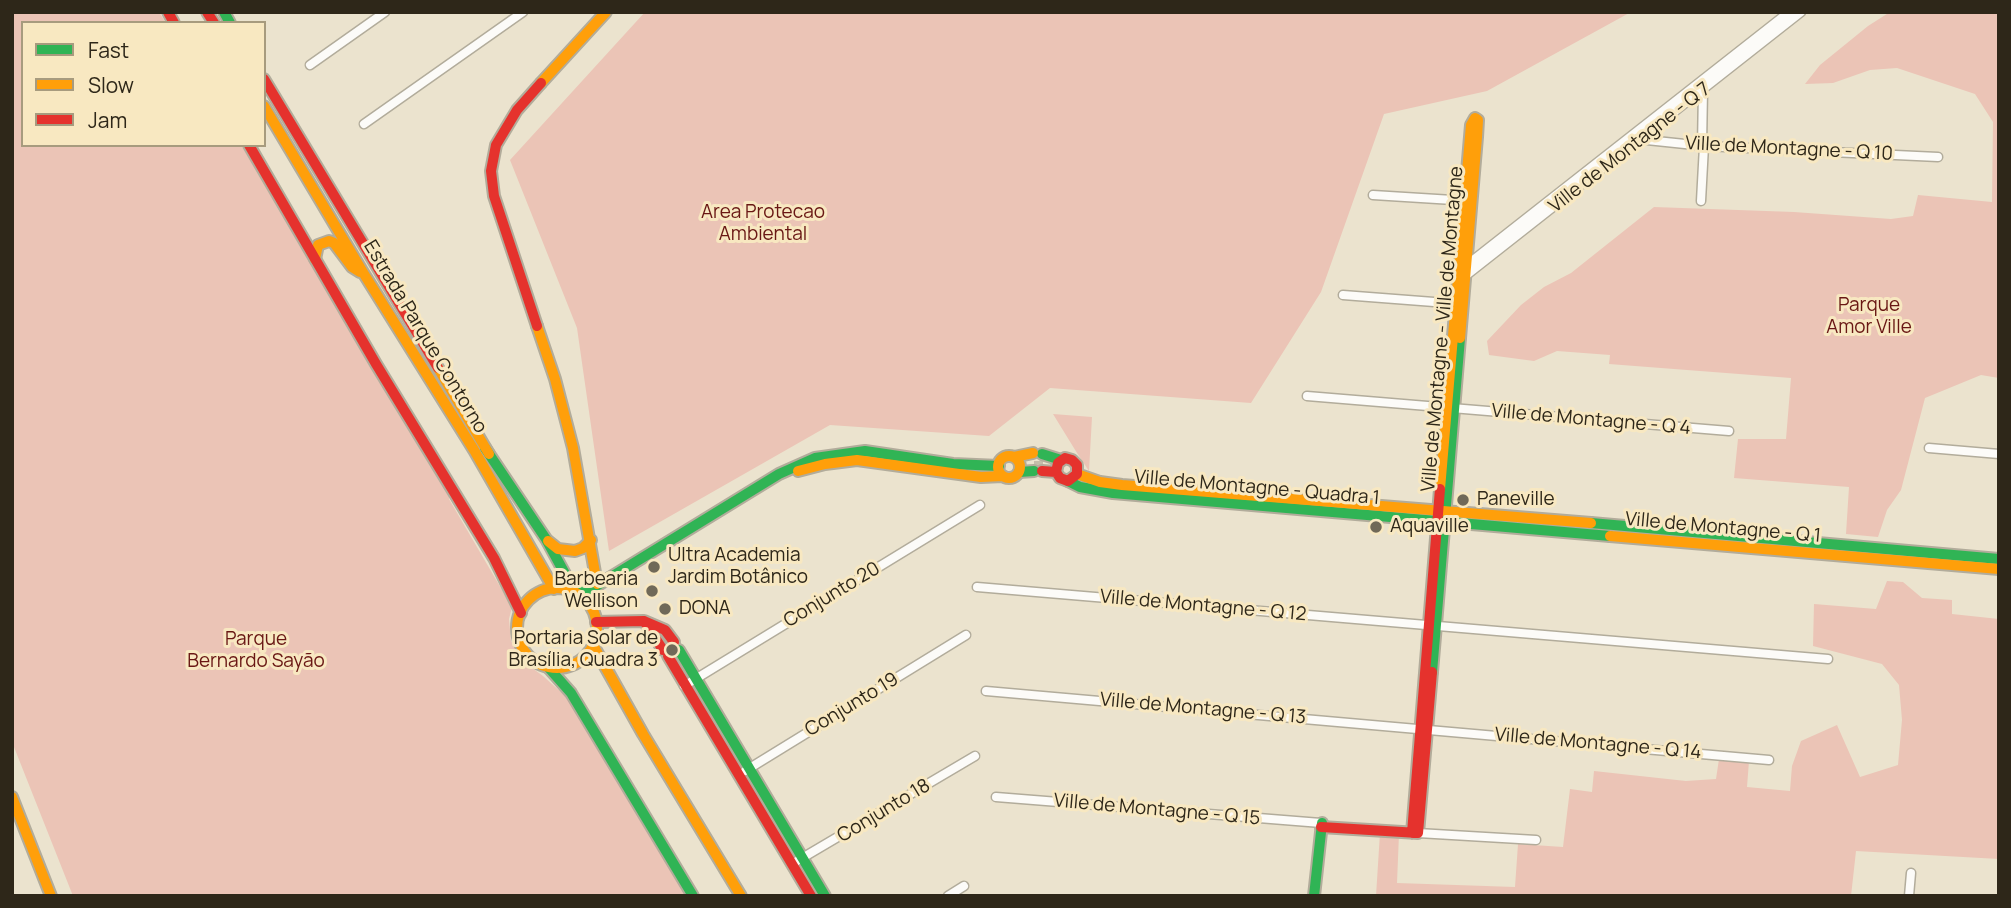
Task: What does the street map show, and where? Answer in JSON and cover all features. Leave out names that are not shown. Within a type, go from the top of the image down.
[{"type":"street","points":[[310,65],[384,12]]},
{"type":"street","points":[[363,124],[523,12]]},
{"type":"street","points":[[594,586],[591,540],[567,425],[555,379],[494,196],[491,171],[496,145],[517,110],[606,12]]},
{"type":"street","name":"Ville de Montagne - Q 7","points":[[1462,273],[1640,140],[1789,12]]},
{"type":"street","name":"Ville de Montagne - Q 7","points":[[1462,273],[1630,137],[1801,12]]},
{"type":"street","points":[[266,82],[489,454]]},
{"type":"street","points":[[1700,201],[1702,85]]},
{"type":"street","name":"Estrada Parque Contorno","points":[[266,109],[554,589]]},
{"type":"street","name":"Ville de Montagne - Ville de Montagne","points":[[1417,832],[1475,123]]},
{"type":"street","name":"Ville de Montagne - Q 10","points":[[1630,137],[1703,146],[1938,157]]},
{"type":"street","points":[[250,147],[376,364],[494,558],[520,612]]},
{"type":"street","points":[[1373,195],[1468,201]]},
{"type":"street","points":[[315,259],[318,245],[334,243],[352,267],[364,274]]},
{"type":"street","points":[[1343,295],[1459,304]]},
{"type":"street","name":"Ville de Montagne - Q 4","points":[[1307,396],[1729,431]]},
{"type":"street","points":[[443,402],[471,429],[489,454],[546,540],[570,583],[581,588],[594,586]]},
{"type":"street","points":[[1929,448],[1999,454]]},
{"type":"street","points":[[580,596],[762,485],[800,470],[847,460],[981,477],[1001,471],[1014,477],[1020,463],[1014,457]]},
{"type":"street","points":[[1001,471],[1002,458],[1014,457],[1058,466],[1068,458],[1075,462],[1073,477],[1060,478],[1058,466]]},
{"type":"street","points":[[1019,470],[1038,463],[1058,466]]},
{"type":"street","name":"Ville de Montagne - Quadra 1","points":[[1073,477],[1187,495],[1441,517]]},
{"type":"street","name":"Conjunto 20","points":[[684,686],[980,505]]},
{"type":"street","name":"Ville de Montagne - Q 1","points":[[1441,517],[1999,559]]},
{"type":"street","points":[[546,540],[558,549],[567,551],[583,548],[591,540]]},
{"type":"street","name":"Ville de Montagne - Q 1","points":[[1767,543],[1999,569]]},
{"type":"street","name":"Ville de Montagne - Q 12","points":[[977,587],[1828,659]]},
{"type":"street","points":[[548,667],[573,665],[584,657],[593,645],[596,622],[591,607],[580,596],[565,589],[554,589],[534,596],[520,612],[517,629],[521,645],[531,658],[548,667],[571,693],[693,896]]},
{"type":"street","points":[[644,621],[666,653],[737,775],[797,862],[825,896]]},
{"type":"street","points":[[596,622],[644,621],[665,630],[748,769],[797,862],[811,896]]},
{"type":"street","name":"Conjunto 19","points":[[737,775],[966,635]]},
{"type":"street","points":[[593,645],[741,896]]},
{"type":"street","name":"Ville de Montagne - Q 13","points":[[986,691],[1424,728]]},
{"type":"street","name":"Ville de Montagne - Q 14","points":[[1424,728],[1769,760]]},
{"type":"street","name":"Conjunto 18","points":[[797,862],[975,756]]},
{"type":"street","points":[[12,797],[18,826],[51,896]]},
{"type":"street","name":"Ville de Montagne - Q 15","points":[[996,797],[1323,825]]},
{"type":"street","points":[[1323,825],[1536,840]]},
{"type":"street","points":[[1314,896],[1323,825]]},
{"type":"street","points":[[1321,896],[1323,825]]},
{"type":"street","points":[[1909,896],[1911,873]]},
{"type":"street","points":[[948,896],[964,886]]},
{"type":"green space","name":"Parque Bernardo Sayão","points":[[12,12],[159,12],[165,21],[21,21],[21,147],[242,147],[450,484],[449,499],[512,607],[509,619],[511,641],[524,662],[571,701],[686,896],[73,896],[12,742]]},
{"type":"green space","name":"Area Protecao Ambiental","points":[[645,12],[1631,12],[1487,91],[1384,114],[1321,292],[1251,403],[1050,388],[989,436],[830,425],[609,551],[577,328],[510,160]]},
{"type":"green space","name":"Parque Amor Ville","points":[[1890,12],[1999,12],[1999,378],[1981,375],[1925,398],[1901,490],[1887,510],[1878,537],[1846,534],[1849,487],[1734,478],[1738,439],[1786,439],[1791,378],[1609,364],[1610,355],[1557,351],[1534,361],[1489,355],[1487,341],[1521,305],[1544,287],[1571,273],[1654,207],[1891,219],[1913,216],[1918,195],[1992,202],[1993,122],[1975,94],[1897,68],[1870,70],[1833,83],[1805,84],[1820,65],[1868,26]]},
{"type":"green space","points":[[1053,414],[1092,417],[1089,471],[1077,453]]},
{"type":"green space","points":[[1887,581],[1903,582],[1922,598],[1952,600],[1952,614],[1999,619],[1999,859],[1856,851],[1851,896],[1376,896],[1380,833],[1399,834],[1397,883],[1515,887],[1518,844],[1563,847],[1570,789],[1592,792],[1594,771],[1686,781],[1716,779],[1719,759],[1749,761],[1747,787],[1790,791],[1792,766],[1801,741],[1837,725],[1860,777],[1898,765],[1902,720],[1899,685],[1882,664],[1813,646],[1814,604],[1876,609]]},
{"type":"tunnel","points":[[1034,466],[1043,466]]},
{"type":"traffic: fast","points":[[224,12],[229,21]]},
{"type":"traffic: fast","points":[[1432,672],[1460,338]]},
{"type":"traffic: fast","points":[[485,448],[546,539],[570,583],[581,588],[591,587]]},
{"type":"traffic: fast","points":[[580,596],[779,474],[815,458],[865,451],[953,464],[999,466]]},
{"type":"traffic: fast","points":[[1042,454],[1061,460]]},
{"type":"traffic: fast","points":[[1019,472],[1034,471]]},
{"type":"traffic: fast","points":[[1068,481],[1080,487],[1113,493],[1610,536]]},
{"type":"traffic: fast","points":[[1591,523],[1999,559]]},
{"type":"traffic: fast","points":[[679,650],[825,896]]},
{"type":"traffic: fast","points":[[548,667],[571,693],[693,896]]},
{"type":"traffic: fast","points":[[1314,896],[1322,823]]},
{"type":"traffic: slow","points":[[541,83],[606,12]]},
{"type":"traffic: slow","points":[[266,109],[364,274],[474,450],[554,589]]},
{"type":"traffic: slow","points":[[1440,489],[1471,125],[1475,118],[1478,120],[1477,137],[1460,338]]},
{"type":"traffic: slow","points":[[315,259],[318,245],[329,241],[334,243],[352,267],[360,272]]},
{"type":"traffic: slow","points":[[537,326],[555,379],[573,448],[597,584]]},
{"type":"traffic: slow","points":[[438,368],[489,454]]},
{"type":"traffic: slow","points":[[1014,457],[1033,453]]},
{"type":"traffic: slow","points":[[1009,456],[1017,459],[1020,467],[1017,475],[1009,478],[1001,475],[998,467],[1001,459],[1009,456]]},
{"type":"traffic: slow","points":[[798,471],[857,460],[981,477],[1003,476]]},
{"type":"traffic: slow","points":[[1077,474],[1100,482],[1122,485],[1591,523]]},
{"type":"traffic: slow","points":[[1610,536],[1999,569]]},
{"type":"traffic: slow","points":[[548,541],[558,549],[575,551],[591,540]]},
{"type":"traffic: slow","points":[[557,588],[572,591],[585,600],[594,613],[597,628],[594,643],[585,656],[572,665],[557,668],[542,665],[529,656],[520,643],[517,628],[520,613],[529,600],[542,591],[557,588]]},
{"type":"traffic: slow","points":[[593,645],[643,734],[741,896]]},
{"type":"traffic: slow","points":[[12,797],[51,896]]},
{"type":"traffic: jam","points":[[168,12],[173,21]]},
{"type":"traffic: jam","points":[[207,12],[213,21]]},
{"type":"traffic: jam","points":[[266,82],[438,368]]},
{"type":"traffic: jam","points":[[537,326],[494,196],[491,171],[496,145],[517,110],[541,83]]},
{"type":"traffic: jam","points":[[250,147],[376,364],[494,558],[521,613]]},
{"type":"traffic: jam","points":[[1042,471],[1056,472],[1060,478],[1068,481],[1077,474],[1077,465],[1065,458],[1058,463],[1056,472]]},
{"type":"traffic: jam","points":[[1412,833],[1440,489]]},
{"type":"traffic: jam","points":[[644,621],[663,650]]},
{"type":"traffic: jam","points":[[596,622],[644,621],[665,630],[674,642]]},
{"type":"traffic: jam","points":[[668,656],[811,896]]},
{"type":"traffic: jam","points":[[1321,827],[1418,833],[1432,672]]},
{"type":"place","name":"Paneville","points":[[1463,500]]},
{"type":"place","name":"Aquaville","points":[[1376,527]]},
{"type":"place","name":"Ultra Academia Jardim Botânico","points":[[654,567]]},
{"type":"place","name":"Barbearia Wellison","points":[[652,591]]},
{"type":"place","name":"DONA","points":[[665,609]]},
{"type":"place","name":"Portaria Solar de Brasília, Quadra 3","points":[[672,650]]}]
